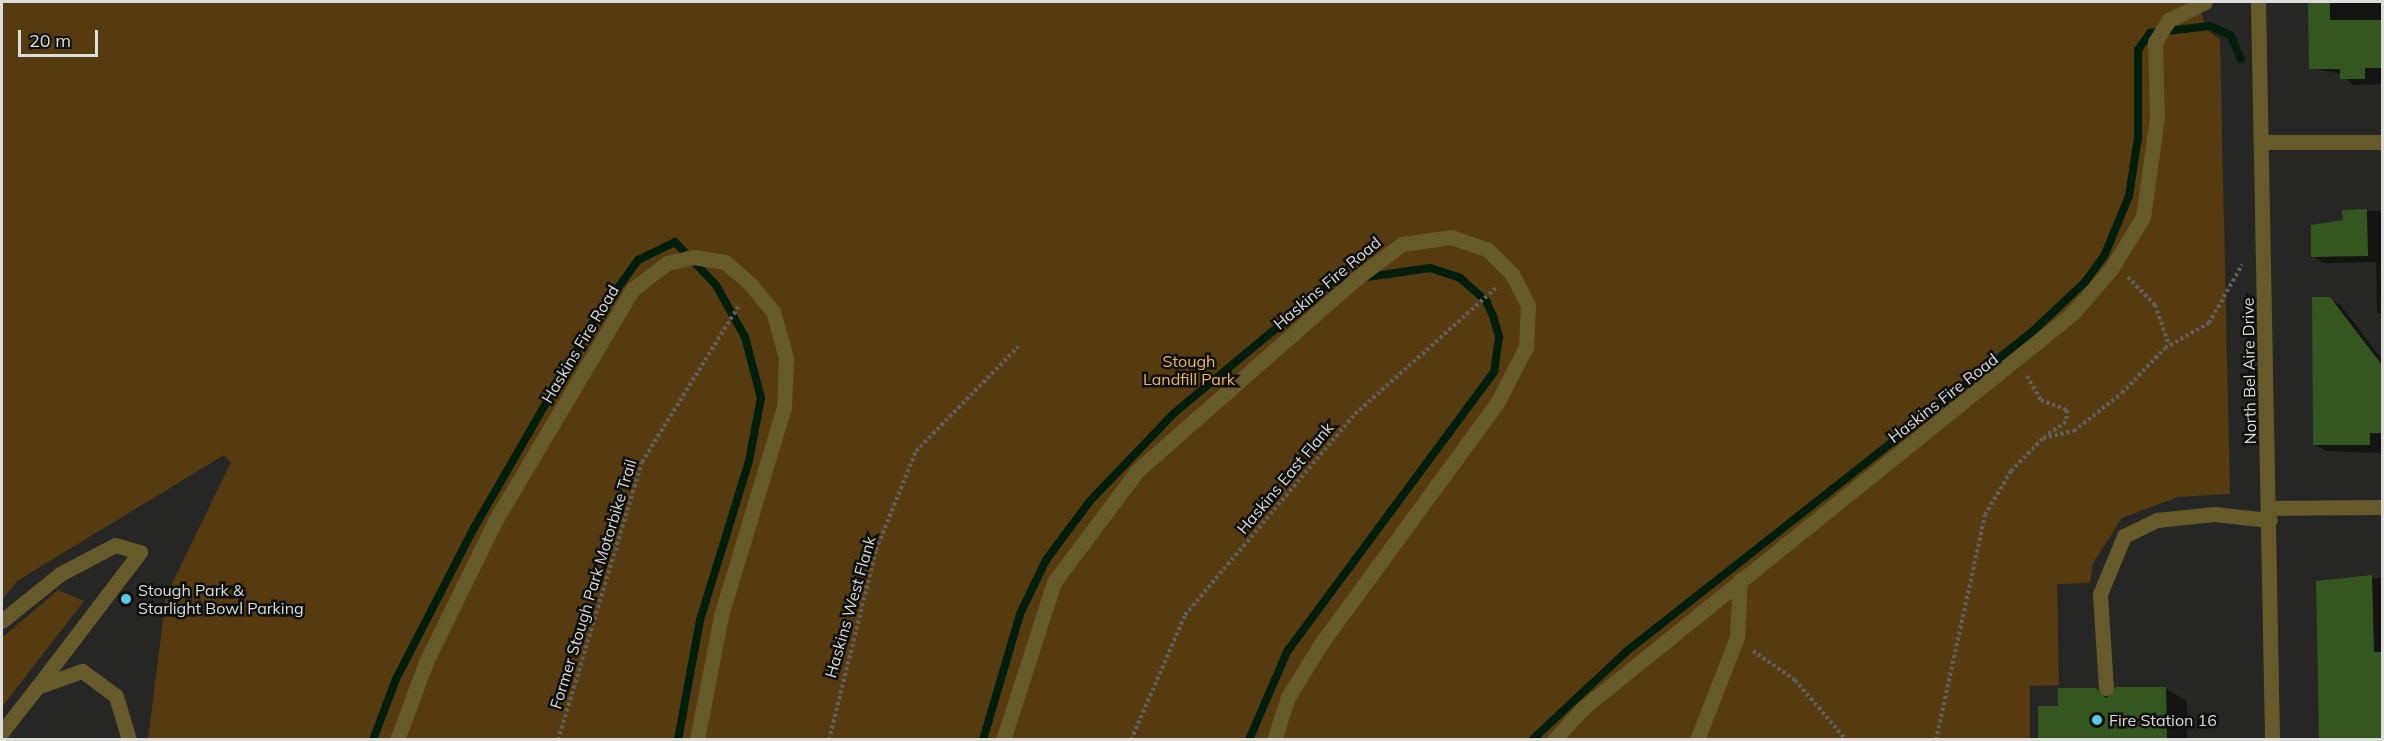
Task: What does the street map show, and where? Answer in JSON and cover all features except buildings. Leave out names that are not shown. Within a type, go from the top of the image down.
[{"type":"street","name":"Haskins Fire Road","points":[[1554,740],[1583,708],[1740,580],[2016,364],[2073,313],[2111,269],[2143,217],[2153,174],[2155,42],[2169,20],[2205,2]]},
{"type":"street","name":"North Bel Aire Drive","points":[[2258,2],[2270,514],[2272,740]]},
{"type":"street","points":[[2262,142],[2382,142]]},
{"type":"street","name":"Haskins Fire Road","points":[[1003,740],[1054,582],[1137,471],[1357,278],[1402,244],[1451,237],[1488,250],[1512,274],[1528,304],[1521,356],[1497,403],[1320,645],[1288,697],[1274,740]]},
{"type":"street","name":"Haskins Fire Road","points":[[397,740],[426,662],[495,520],[633,289],[667,263],[693,257],[725,262],[751,285],[773,310],[786,358],[784,407],[720,616],[697,740]]},
{"type":"street","points":[[2106,688],[2100,594],[2124,536],[2157,520],[2214,514],[2270,514],[2382,507]]},
{"type":"street","points":[[2,621],[60,574],[115,545],[140,552],[2,732]]},
{"type":"street","points":[[1697,740],[1737,637],[1740,580]]},
{"type":"street","points":[[37,687],[82,671],[116,696],[129,740]]},
{"type":"path","points":[[2043,438],[2074,431],[2169,345],[2209,323],[2231,276],[2264,243]]},
{"type":"path","points":[[2111,269],[2131,279],[2155,305],[2169,345]]},
{"type":"path","name":"Haskins East Flank","points":[[1131,740],[1185,615],[1355,414],[1512,274]]},
{"type":"path","name":"Former Stough Park Motorbike Trail","points":[[558,740],[642,462],[751,285]]},
{"type":"path","name":"Haskins West Flank","points":[[829,740],[876,550],[916,451],[1018,347]]},
{"type":"path","points":[[1936,740],[1985,515],[2011,471],[2043,438],[2066,422],[2067,410],[2041,400],[2016,364]]},
{"type":"path","points":[[1737,637],[1795,680],[1846,740]]},
{"type":"green space","name":"Stough Landfill Park","points":[[2,2],[2199,2],[2206,29],[2220,40],[2230,494],[2178,497],[2122,518],[2093,563],[2090,583],[2057,584],[2059,685],[2030,686],[2030,739],[148,739],[166,596],[231,462],[224,455],[17,581],[2,600]]},
{"type":"green space","points":[[58,590],[84,601],[2,707],[2,638]]},
{"type":"waterway","points":[[1532,740],[1627,651],[2032,332],[2085,282],[2105,254],[2129,196],[2138,138],[2138,50],[2150,33],[2210,26],[2231,36],[2241,59]]},
{"type":"waterway","points":[[373,740],[396,679],[474,528],[592,324],[638,260],[675,242],[716,285],[745,337],[761,398],[749,461],[700,620],[678,740]]},
{"type":"waterway","points":[[983,740],[1020,614],[1046,560],[1090,501],[1173,414],[1332,282],[1430,268],[1460,278],[1486,301],[1493,316],[1499,337],[1494,372],[1287,652],[1249,740]]},
{"type":"place","name":"Stough Park & Starlight Bowl Parking","points":[[126,599]]},
{"type":"place","name":"Fire Station 16","points":[[2097,720]]}]
